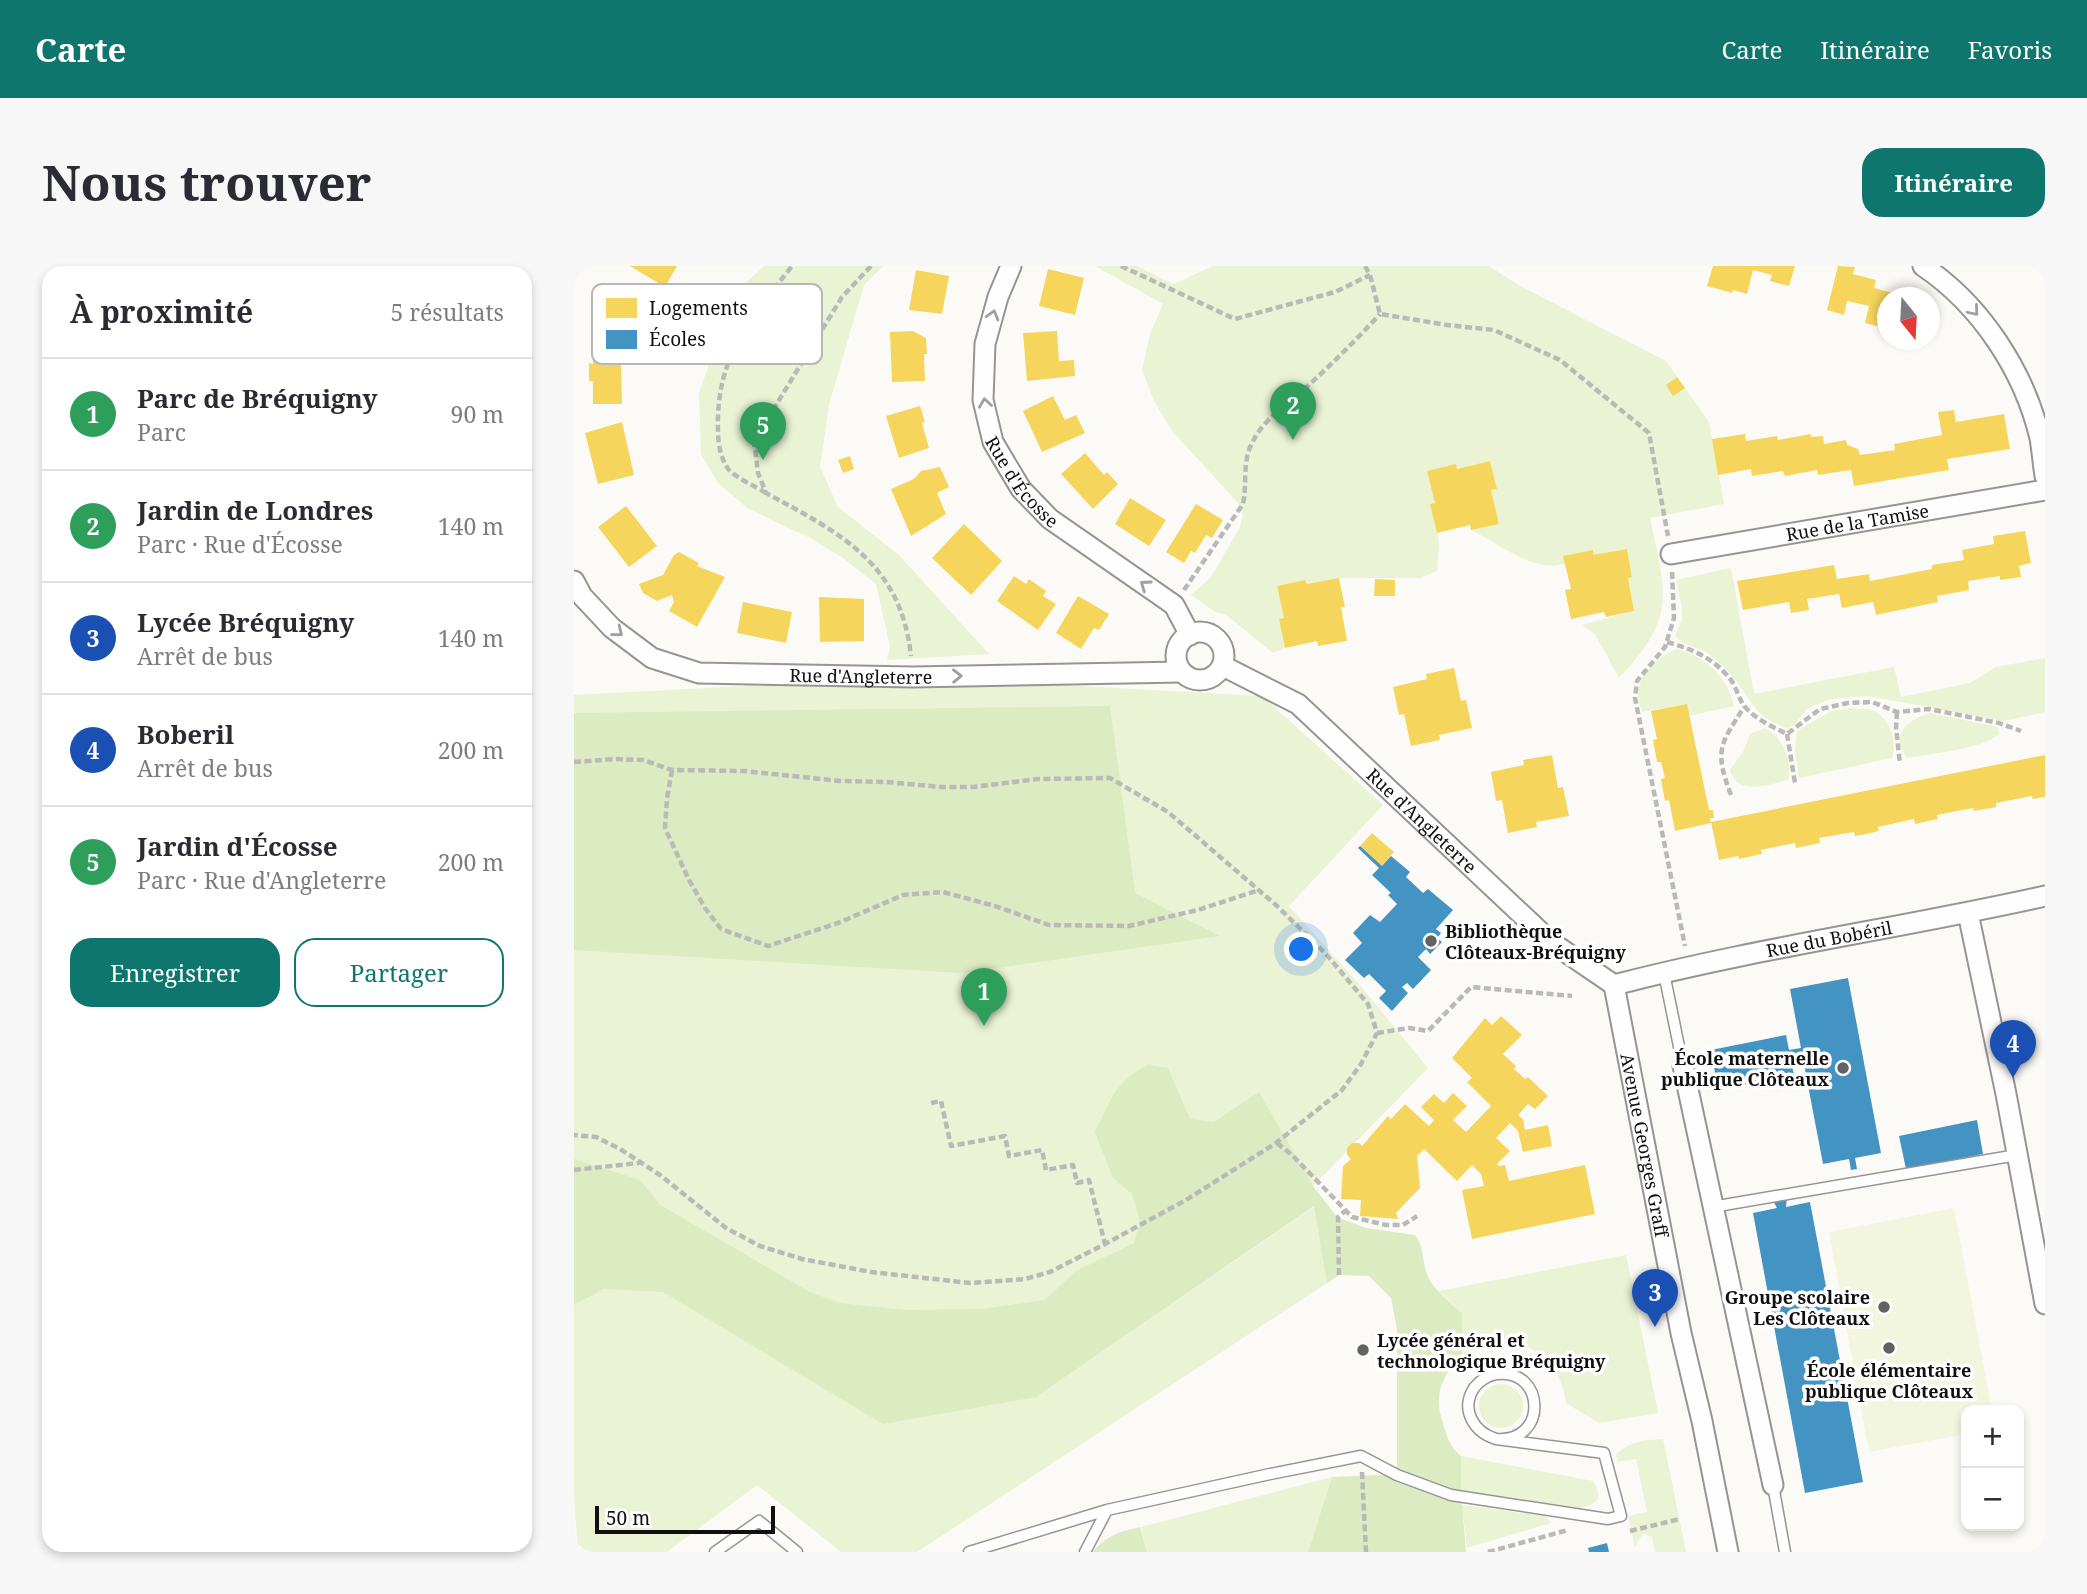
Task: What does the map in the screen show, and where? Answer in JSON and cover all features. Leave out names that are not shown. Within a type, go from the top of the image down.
[{"type":"street","name":"Rue d'Écosse","points":[[1011,266],[998,297],[985,344],[983,400],[993,442],[1021,489],[1050,519],[1174,605],[1189,635]]},
{"type":"street","points":[[1923,266],[1938,276],[1974,310],[2017,375],[2039,438],[2045,475]]},
{"type":"street","name":"Rue de la Tamise","points":[[1671,554],[2045,489]]},
{"type":"street","name":"Rue d'Angleterre","points":[[574,581],[582,596],[612,628],[652,658],[699,673],[913,677],[1182,672]]},
{"type":"street","points":[[1199,632],[1209,634],[1223,647],[1223,666],[1209,679],[1189,678],[1182,672],[1176,655],[1183,640],[1189,635],[1199,632]]},
{"type":"street","name":"Rue d'Angleterre","points":[[1223,666],[1298,704],[1551,942],[1614,985]]},
{"type":"street","name":"Rue du Bobéril","points":[[1614,985],[1690,967],[2045,896]]},
{"type":"street","points":[[1968,913],[2045,1304]]},
{"type":"street","name":"Avenue Georges Graff","points":[[1614,985],[1681,1333],[1702,1420],[1728,1552]]},
{"type":"street","points":[[1683,1066],[1773,1485]]},
{"type":"lane","points":[[1664,973],[1683,1066]]},
{"type":"lane","points":[[1712,1207],[2017,1155]]},
{"type":"lane","points":[[969,1552],[1107,1510],[1361,1456],[1397,1475],[1451,1495],[1608,1519],[1620,1516],[1604,1453],[1496,1439],[1485,1436],[1471,1419],[1470,1397],[1475,1387],[1493,1374],[1505,1374],[1515,1377],[1530,1390],[1535,1405],[1534,1414],[1527,1429],[1520,1434],[1504,1440],[1496,1439]]},
{"type":"lane","points":[[1773,1485],[1785,1552]]},
{"type":"lane","points":[[1085,1552],[1107,1510]]},
{"type":"lane","points":[[715,1552],[759,1521],[797,1552]]},
{"type":"path","points":[[778,284],[792,266]]},
{"type":"path","points":[[822,330],[842,297],[872,266]]},
{"type":"path","points":[[1121,266],[1235,319],[1335,292],[1370,275]]},
{"type":"path","points":[[1365,266],[1380,314]]},
{"type":"path","points":[[1174,605],[1243,504],[1245,468],[1250,449],[1268,419],[1318,377],[1380,314]]},
{"type":"path","points":[[1380,314],[1494,330],[1560,360],[1649,433],[1671,554],[1674,618],[1666,642],[1637,681],[1636,698],[1690,967]]},
{"type":"path","points":[[727,364],[717,404],[718,440],[721,455],[730,471],[842,536],[867,558],[885,580],[902,610],[909,639],[913,677]]},
{"type":"path","points":[[766,493],[758,473],[754,441],[801,364]]},
{"type":"path","points":[[1666,642],[1691,649],[1711,660],[1731,680],[1744,707],[1763,722],[1787,734]]},
{"type":"path","points":[[1787,734],[1820,709],[1848,703],[1872,702],[1897,712],[1929,709],[1999,723],[2021,731]]},
{"type":"path","points":[[1731,794],[1721,769],[1721,743],[1744,707]]},
{"type":"path","points":[[1897,712],[1900,764]]},
{"type":"path","points":[[1787,734],[1795,783]]},
{"type":"path","points":[[574,762],[643,760],[672,770],[744,771],[942,788],[1038,779],[1110,778],[1168,813],[1260,890],[1326,954],[1368,1004],[1377,1033],[1361,1064],[1342,1090],[1276,1143],[1186,1200],[1105,1244],[1050,1272],[1025,1279],[970,1283],[843,1267],[802,1259],[760,1246],[726,1228],[660,1175],[640,1163],[596,1137],[574,1135]]},
{"type":"path","points":[[672,770],[665,828],[689,880],[721,929],[768,946],[838,923],[903,895],[943,892],[1049,925],[1129,926],[1198,910],[1260,890]]},
{"type":"path","points":[[1377,1033],[1409,1028],[1428,1031],[1471,987],[1572,996]]},
{"type":"path","points":[[931,1103],[941,1101],[951,1146],[1005,1136],[1009,1156],[1042,1150],[1046,1170],[1073,1165],[1077,1182],[1088,1180],[1105,1244]]},
{"type":"path","points":[[1276,1143],[1292,1155],[1352,1217],[1386,1225],[1404,1225],[1417,1216]]},
{"type":"path","points":[[574,1170],[640,1163]]},
{"type":"path","points":[[1339,1275],[1338,1217],[1345,1211]]},
{"type":"path","points":[[1361,1456],[1366,1552]]},
{"type":"path","points":[[1488,1552],[1608,1519]]},
{"type":"path","points":[[1625,1533],[1680,1519]]},
{"type":"green space","points":[[764,266],[883,266],[864,285],[829,405],[820,467],[838,507],[899,555],[989,654],[887,660],[890,647],[876,584],[843,558],[812,539],[747,508],[718,483],[701,454],[699,393],[709,364],[822,364],[822,284],[745,284]]},
{"type":"green space","points":[[1095,266],[1137,266],[1173,284],[1213,266],[1489,266],[1520,286],[1666,361],[1709,422],[1724,504],[1650,518],[1663,586],[1659,621],[1638,657],[1619,678],[1595,634],[1582,625],[1634,611],[1628,578],[1632,576],[1627,549],[1593,555],[1593,551],[1568,563],[1542,565],[1517,556],[1471,530],[1499,524],[1491,490],[1497,489],[1490,461],[1457,469],[1456,464],[1435,503],[1439,545],[1437,571],[1420,578],[1339,578],[1307,584],[1305,580],[1277,586],[1284,618],[1279,620],[1285,648],[1273,653],[1225,614],[1217,613],[1191,595],[1211,577],[1240,527],[1243,515],[1239,504],[1172,431],[1154,401],[1142,370],[1150,334],[1163,304]]},
{"type":"green space","points":[[1731,568],[1754,694],[1894,667],[1901,697],[1970,683],[1996,667],[2045,658],[2045,712],[2004,721],[1868,696],[1830,699],[1807,709],[1794,725],[1787,728],[1774,723],[1756,708],[1717,661],[1675,636],[1682,619],[1676,580]]},
{"type":"green space","points":[[1676,649],[1687,652],[1713,669],[1726,685],[1734,706],[1689,716],[1686,704],[1642,712],[1638,696],[1641,681],[1656,662]]},
{"type":"green space","points":[[913,677],[1262,696],[1383,805],[1289,906],[1359,984],[1428,1068],[1313,1186],[1024,1390],[665,1283],[640,1290],[663,1292],[1036,1397],[1315,1206],[1327,1283],[917,1552],[841,1552],[757,1485],[667,1552],[578,1552],[574,1496],[574,695]]},
{"type":"green space","points":[[1110,706],[1135,893],[1220,936],[961,973],[574,950],[574,713]]},
{"type":"green space","points":[[1852,708],[1873,710],[1885,720],[1893,739],[1892,758],[1799,778],[1795,751],[1797,731],[1831,711]]},
{"type":"green space","points":[[1931,713],[1998,727],[1999,734],[1980,744],[1907,758],[1902,750],[1900,735],[1909,723]]},
{"type":"green space","points":[[1765,728],[1782,743],[1788,758],[1788,780],[1754,787],[1739,784],[1730,770],[1743,752],[1750,734]]},
{"type":"green space","points":[[1148,1065],[1168,1068],[1190,1119],[1214,1122],[1259,1092],[1313,1186],[1337,1217],[1366,1228],[1415,1235],[1418,1239],[1428,1277],[1441,1294],[1462,1313],[1462,1355],[1444,1380],[1439,1406],[1448,1439],[1461,1456],[1466,1552],[1308,1552],[1332,1477],[1397,1474],[1397,1329],[1391,1298],[1369,1276],[1339,1275],[1327,1283],[1314,1206],[1036,1397],[883,1424],[663,1292],[603,1289],[574,1305],[574,1159],[640,1180],[660,1205],[810,1292],[840,1303],[906,1310],[982,1309],[1045,1300],[1076,1271],[1134,1243],[1140,1221],[1132,1194],[1113,1178],[1095,1132],[1121,1085]]},
{"type":"green space","points":[[1954,1208],[1991,1405],[1961,1405],[1961,1435],[1869,1452],[1829,1232]]},
{"type":"green space","points":[[1626,1255],[1658,1413],[1599,1423],[1566,1403],[1553,1368],[1542,1356],[1528,1348],[1513,1343],[1496,1343],[1462,1355],[1462,1313],[1438,1291]]},
{"type":"green space","points":[[1501,1384],[1516,1391],[1523,1406],[1516,1421],[1501,1428],[1486,1421],[1479,1406],[1486,1391]]},
{"type":"green space","points":[[1663,1439],[1686,1552],[1655,1552],[1652,1537],[1643,1533],[1635,1547],[1628,1516],[1647,1512],[1636,1459],[1617,1462],[1616,1455],[1632,1444]]},
{"type":"green space","points":[[1461,1456],[1593,1481],[1598,1491],[1598,1499],[1591,1505],[1580,1508],[1461,1491]]},
{"type":"green space","points":[[1332,1477],[1308,1552],[1147,1552],[1141,1527]]},
{"type":"green space","points":[[1462,1505],[1546,1516],[1551,1523],[1467,1548]]},
{"type":"green space","points":[[1140,1527],[1147,1552],[1092,1552],[1114,1535]]},
{"type":"building: Logements","points":[[630,266],[677,266],[667,284],[660,284]]},
{"type":"building: Logements","points":[[1713,266],[1795,266],[1789,286],[1770,281],[1772,275],[1753,270],[1747,294],[1707,286]]},
{"type":"building: Logements","points":[[1838,266],[1855,267],[1853,274],[1876,280],[1874,288],[1877,289],[1877,326],[1865,323],[1869,306],[1847,301],[1844,315],[1827,310]]},
{"type":"building: Logements","points":[[1048,269],[1084,278],[1075,315],[1039,306]]},
{"type":"building: Logements","points":[[916,270],[949,276],[942,314],[909,310]]},
{"type":"building: Logements","points":[[913,331],[926,338],[925,381],[892,382],[890,332]]},
{"type":"building: Logements","points":[[1057,331],[1059,361],[1074,360],[1075,376],[1027,381],[1023,333]]},
{"type":"building: Logements","points":[[589,363],[621,364],[622,404],[593,404],[593,381],[589,381]]},
{"type":"building: Logements","points":[[1677,377],[1685,388],[1673,396],[1666,385]]},
{"type":"building: Logements","points":[[1053,396],[1065,420],[1076,415],[1085,433],[1042,452],[1023,411]]},
{"type":"building: Logements","points":[[920,406],[929,448],[899,458],[886,416]]},
{"type":"building: Logements","points":[[1954,410],[1956,422],[2004,414],[2010,449],[1947,459],[1949,470],[1854,486],[1851,470],[1818,475],[1817,470],[1785,476],[1783,471],[1752,476],[1751,469],[1718,475],[1712,439],[1745,434],[1746,441],[1777,436],[1778,440],[1811,434],[1811,437],[1823,436],[1824,444],[1846,440],[1847,445],[1858,449],[1860,455],[1895,450],[1894,444],[1942,435],[1938,412]]},
{"type":"building: Logements","points":[[622,422],[634,475],[598,484],[585,433]]},
{"type":"building: Logements","points":[[1085,453],[1104,475],[1107,472],[1118,484],[1093,509],[1061,474]]},
{"type":"building: Logements","points":[[850,456],[854,469],[843,473],[838,460]]},
{"type":"building: Logements","points":[[1490,461],[1497,489],[1491,490],[1499,524],[1471,530],[1470,525],[1437,533],[1430,504],[1435,503],[1427,471],[1456,464],[1457,469]]},
{"type":"building: Logements","points":[[940,467],[949,487],[937,493],[946,514],[911,536],[891,489],[914,479],[921,471]]},
{"type":"building: Logements","points":[[1130,498],[1166,520],[1149,546],[1115,524]]},
{"type":"building: Logements","points":[[1196,504],[1223,520],[1212,538],[1206,535],[1195,553],[1191,551],[1184,563],[1166,552]]},
{"type":"building: Logements","points":[[626,506],[657,546],[629,567],[598,527]]},
{"type":"building: Logements","points":[[964,524],[1002,561],[971,595],[932,558]]},
{"type":"building: Logements","points":[[2025,531],[2031,563],[2019,566],[2021,577],[2000,580],[2000,576],[1968,581],[1969,590],[1937,596],[1938,602],[1876,615],[1873,602],[1842,608],[1839,594],[1807,599],[1809,610],[1791,613],[1789,602],[1743,610],[1737,581],[1834,565],[1837,579],[1869,574],[1870,581],[1964,560],[1962,550],[1994,544],[1993,536]]},
{"type":"building: Logements","points":[[1627,549],[1632,577],[1628,578],[1634,611],[1606,617],[1604,612],[1571,619],[1565,590],[1571,589],[1563,556],[1593,550],[1593,555]]},
{"type":"building: Logements","points":[[679,552],[699,563],[697,566],[725,577],[697,627],[669,611],[674,602],[672,595],[657,601],[643,593],[639,584],[663,575],[674,555]]},
{"type":"building: Logements","points":[[1014,576],[1026,584],[1029,579],[1046,591],[1043,596],[1056,604],[1038,630],[997,601]]},
{"type":"building: Logements","points":[[1339,578],[1345,607],[1341,607],[1347,641],[1318,646],[1317,641],[1285,648],[1279,619],[1284,618],[1277,586],[1305,580],[1307,584]]},
{"type":"building: Logements","points":[[1375,579],[1395,580],[1395,596],[1374,596]]},
{"type":"building: Logements","points":[[1078,596],[1109,614],[1099,630],[1094,628],[1081,649],[1056,633]]},
{"type":"building: Logements","points":[[819,597],[864,599],[864,641],[820,642]]},
{"type":"building: Logements","points":[[743,602],[792,612],[786,643],[737,633]]},
{"type":"building: Logements","points":[[1454,668],[1461,701],[1466,700],[1472,728],[1439,735],[1440,740],[1411,746],[1404,714],[1399,715],[1393,687],[1427,679],[1426,674]]},
{"type":"building: Logements","points":[[1687,704],[1709,810],[1713,810],[1714,818],[1710,818],[1711,823],[1675,831],[1669,800],[1665,801],[1661,779],[1665,778],[1661,762],[1657,762],[1653,740],[1657,739],[1651,711]]},
{"type":"building: Logements","points":[[1552,755],[1558,788],[1563,787],[1569,816],[1536,822],[1537,827],[1508,833],[1502,800],[1496,801],[1491,772],[1524,765],[1523,760]]},
{"type":"building: Logements","points":[[2045,755],[2045,797],[2033,799],[2032,796],[1996,803],[1996,807],[1937,815],[1938,819],[1915,824],[1914,819],[1878,827],[1879,831],[1866,834],[1855,836],[1854,832],[1819,838],[1820,843],[1796,848],[1795,843],[1761,850],[1762,854],[1719,860],[1711,822]]},
{"type":"building: Logements","points":[[1372,833],[1394,852],[1382,866],[1360,846]]},
{"type":"building: Logements","points":[[1501,1016],[1522,1035],[1503,1054],[1516,1066],[1514,1069],[1525,1079],[1528,1077],[1548,1096],[1535,1109],[1528,1104],[1518,1115],[1523,1119],[1525,1130],[1548,1125],[1552,1146],[1523,1152],[1518,1131],[1510,1123],[1496,1138],[1510,1151],[1497,1164],[1505,1165],[1509,1181],[1585,1165],[1595,1214],[1472,1239],[1462,1190],[1484,1186],[1481,1174],[1472,1165],[1457,1181],[1424,1149],[1417,1156],[1420,1188],[1396,1213],[1398,1219],[1360,1216],[1361,1200],[1341,1199],[1343,1166],[1351,1159],[1347,1155],[1347,1148],[1352,1143],[1362,1146],[1388,1116],[1391,1119],[1405,1104],[1429,1126],[1434,1120],[1421,1107],[1434,1094],[1444,1103],[1453,1093],[1467,1106],[1453,1120],[1466,1132],[1491,1106],[1467,1082],[1472,1078],[1452,1058],[1485,1018],[1492,1025]]},
{"type":"building: Écoles","points":[[1360,846],[1382,866],[1391,856],[1410,872],[1406,877],[1423,893],[1428,889],[1453,910],[1436,929],[1441,933],[1437,938],[1442,942],[1430,954],[1426,949],[1418,957],[1431,970],[1413,989],[1407,983],[1402,987],[1408,993],[1392,1011],[1379,998],[1386,991],[1369,974],[1364,978],[1345,960],[1362,943],[1353,933],[1370,915],[1380,922],[1397,904],[1388,895],[1391,893],[1372,875],[1379,868],[1358,848]]},
{"type":"building: Écoles","points":[[1848,978],[1881,1153],[1855,1158],[1857,1169],[1851,1170],[1849,1159],[1823,1164],[1803,1059],[1791,1061],[1794,1075],[1718,1090],[1711,1050],[1786,1035],[1789,1050],[1801,1048],[1790,989]]},
{"type":"building: Écoles","points":[[1977,1120],[1983,1154],[1906,1169],[1899,1136]]},
{"type":"building: Écoles","points":[[1787,1197],[1786,1207],[1810,1202],[1863,1482],[1805,1493],[1753,1213],[1777,1208],[1772,1199]]},
{"type":"building: Écoles","points":[[1607,1543],[1609,1552],[1589,1552],[1588,1548]]},
{"type":"place","name":"Jardin de Londres","points":[[1293,440]]},
{"type":"place","name":"Jardin d'Écosse","points":[[763,460]]},
{"type":"place","name":"Bibliothèque Clôteaux-Bréquigny","points":[[1431,941]]},
{"type":"place","name":"Parc de Bréquigny","points":[[984,1026]]},
{"type":"place","name":"École maternelle publique Clôteaux","points":[[1843,1068]]},
{"type":"place","name":"Boberil","points":[[2013,1078]]},
{"type":"place","name":"Groupe scolaire Les Clôteaux","points":[[1884,1307]]},
{"type":"place","name":"Lycée Bréquigny","points":[[1655,1327]]},
{"type":"place","name":"École élémentaire publique Clôteaux","points":[[1889,1348]]},
{"type":"place","name":"Lycée général et technologique Bréquigny","points":[[1363,1350]]}]
